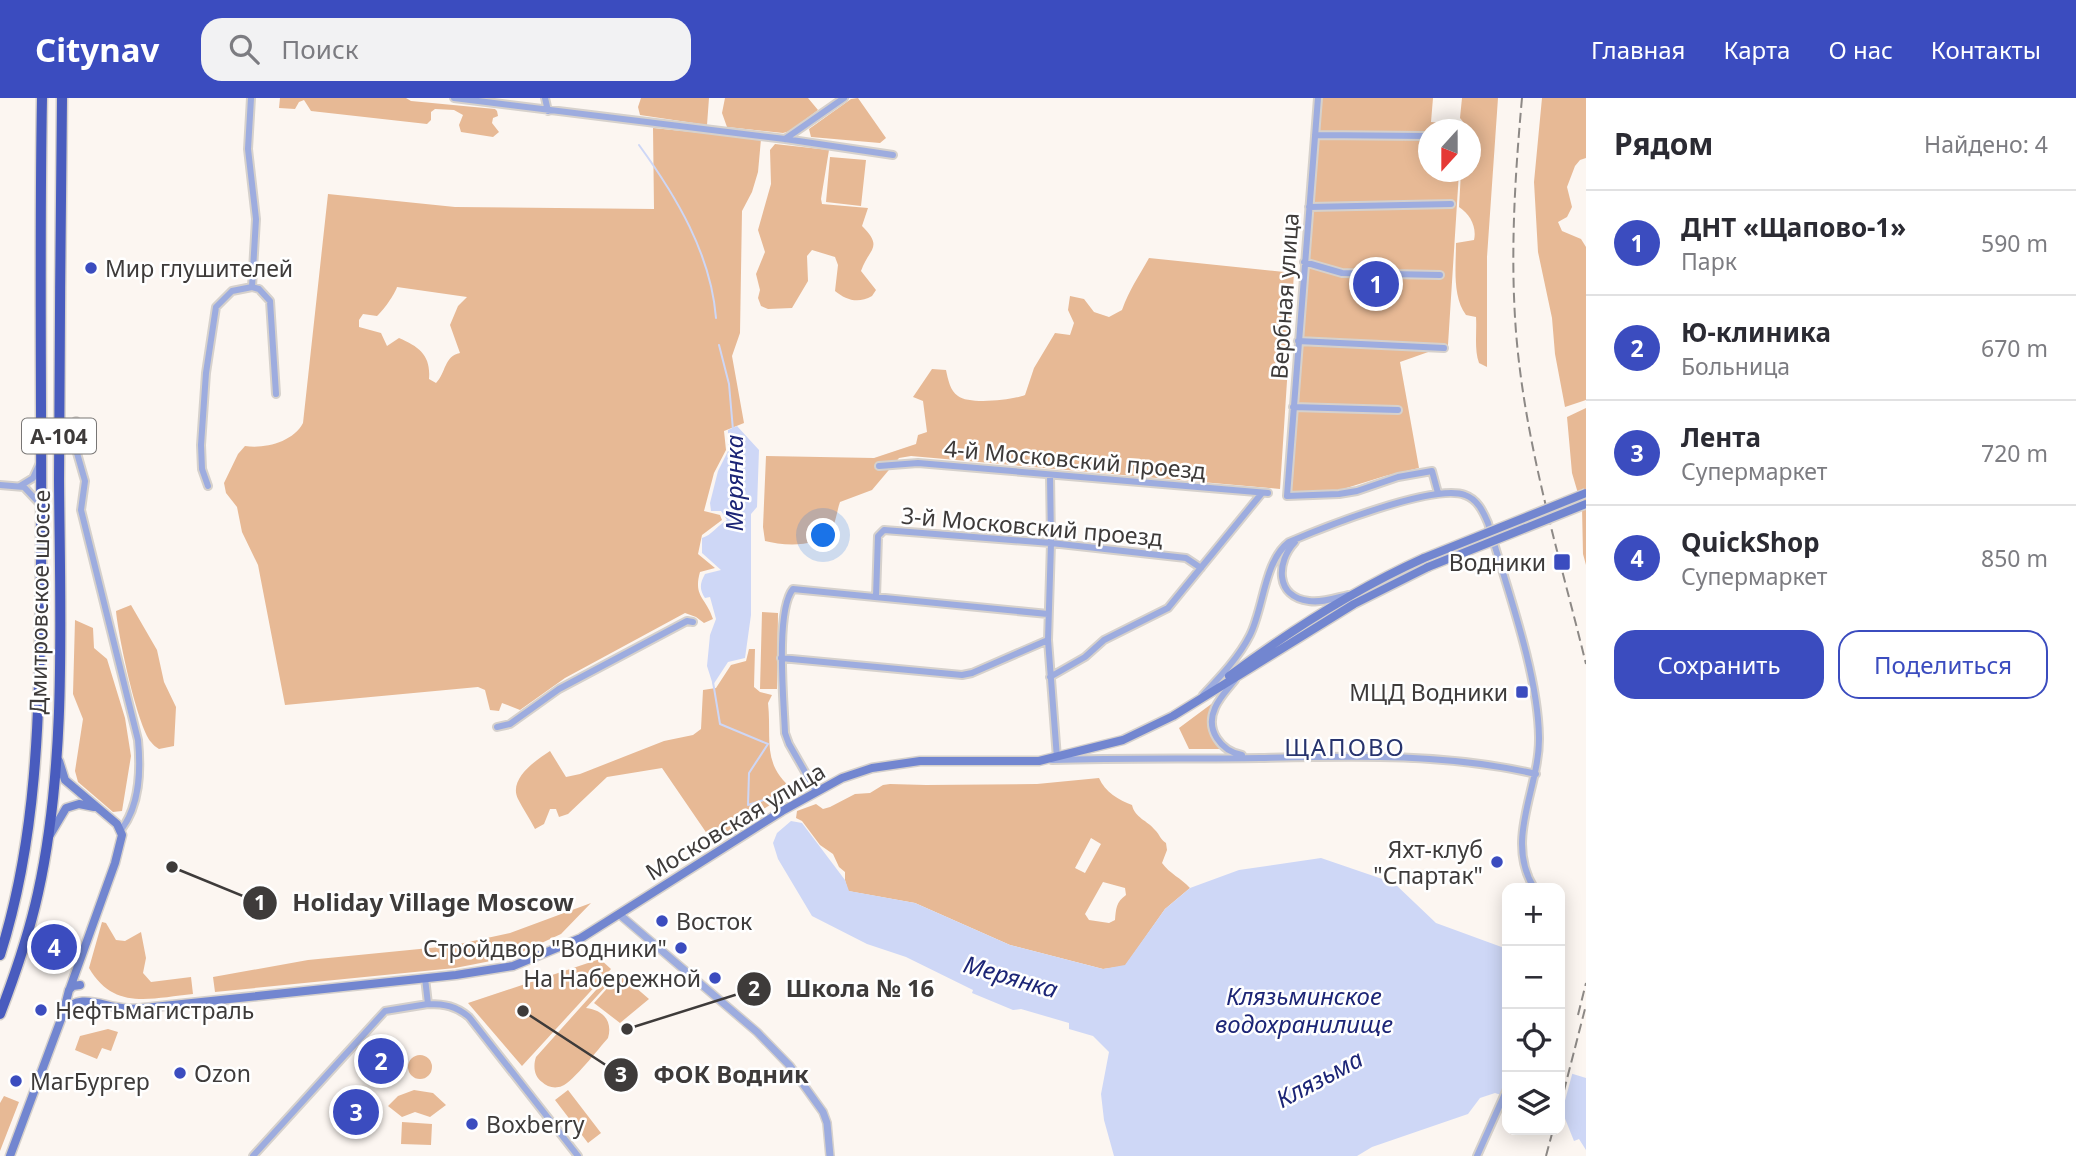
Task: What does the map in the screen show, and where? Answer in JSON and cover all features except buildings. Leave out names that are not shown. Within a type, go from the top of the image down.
[{"type":"highway","name":"Дмитровское шоссе","points":[[0,955],[18,889],[35,783],[41,506],[42,98]]},
{"type":"highway","name":"Дмитровское шоссе","points":[[0,1014],[25,944],[38,892],[47,844],[56,745],[60,600],[62,98]]},
{"type":"main road","points":[[1193,703],[1292,629],[1349,594],[1424,558],[1586,493]]},
{"type":"main road","points":[[1039,761],[1123,740],[1155,725],[1354,604],[1428,567],[1586,504]]},
{"type":"main road","name":"А-104","points":[[56,745],[60,770],[65,780],[121,830]]},
{"type":"main road","name":"Московская улица","points":[[78,1003],[98,1002],[115,1007],[144,1008],[505,968],[581,938],[816,791],[842,778],[897,763],[943,760],[1039,761]]},
{"type":"main road","name":"А-104","points":[[47,844],[56,822],[66,808],[79,804],[97,807]]},
{"type":"main road","points":[[10,1156],[78,972],[115,863],[121,843],[121,830]]},
{"type":"main road","points":[[62,1014],[66,1008],[86,996],[78,972]]},
{"type":"main road","points":[[69,992],[83,988]]},
{"type":"main road","points":[[83,988],[98,1002]]},
{"type":"main road","points":[[69,992],[78,1003]]},
{"type":"street","points":[[251,98],[248,149],[256,219],[252,287]]},
{"type":"street","points":[[454,98],[893,155]]},
{"type":"street","points":[[545,98],[548,111]]},
{"type":"street","points":[[785,139],[844,98]]},
{"type":"street","name":"Вербная улица","points":[[1318,98],[1287,496],[1357,491],[1398,477],[1432,471],[1438,493]]},
{"type":"street","points":[[1315,135],[1418,136]]},
{"type":"street","points":[[1308,207],[1451,204]]},
{"type":"street","points":[[1304,262],[1342,273],[1440,275]]},
{"type":"street","points":[[208,486],[202,469],[201,445],[206,373],[216,307],[232,291],[252,287],[259,289],[270,302],[276,394]]},
{"type":"street","points":[[1298,341],[1444,348]]},
{"type":"street","points":[[1293,407],[1398,410]]},
{"type":"street","points":[[76,421],[77,453],[85,481],[81,510],[138,740],[138,788],[130,817],[121,830]]},
{"type":"street","points":[[20,486],[33,478],[41,459]]},
{"type":"street","name":"4-й Московский проезд","points":[[879,466],[918,463],[1265,493],[1201,568]]},
{"type":"street","points":[[1050,475],[1048,640],[1057,758]]},
{"type":"street","points":[[0,485],[20,486],[28,490],[41,506]]},
{"type":"street","points":[[1203,695],[1250,637],[1262,606],[1271,566],[1277,554],[1289,542],[1354,517],[1438,493],[1455,492],[1472,499],[1488,523],[1535,698],[1539,734],[1536,774],[1522,824],[1525,864],[1532,883]]},
{"type":"street","name":"3-й Московский проезд","points":[[876,597],[878,536],[884,530],[1051,542],[1186,558],[1201,568]]},
{"type":"street","points":[[1302,536],[1290,546],[1281,565],[1281,577],[1287,589],[1297,598],[1310,601],[1349,594]]},
{"type":"street","points":[[1050,677],[1085,657],[1104,640],[1168,608],[1201,568]]},
{"type":"street","points":[[816,791],[785,733],[781,658],[788,596],[794,589],[1048,614]]},
{"type":"street","points":[[497,727],[510,724],[559,689],[687,621],[693,622]]},
{"type":"street","points":[[781,658],[962,674],[972,673],[1048,640]]},
{"type":"street","points":[[1240,674],[1214,708],[1212,724],[1219,743],[1227,750],[1258,758]]},
{"type":"street","name":"Московская улица","points":[[1039,761],[1433,758],[1484,763],[1536,774]]},
{"type":"street","points":[[620,915],[751,1026],[790,1066],[823,1112],[827,1123],[830,1156]]},
{"type":"street","points":[[425,978],[428,1004]]},
{"type":"street","points":[[253,1156],[385,1011],[428,1004],[446,1004],[460,1009],[469,1017],[578,1156]]},
{"type":"street","points":[[1477,1156],[1502,1102]]},
{"type":"shaded area","points":[[280,98],[406,98],[411,101],[495,109],[498,116],[493,118],[492,123],[499,132],[493,137],[461,132],[459,125],[463,115],[454,110],[435,109],[431,112],[431,120],[427,124],[311,111],[304,100],[299,102],[295,109],[279,108]]},
{"type":"shaded area","points":[[641,98],[709,98],[707,125],[640,115],[638,107]]},
{"type":"shaded area","points":[[725,98],[808,98],[818,110],[790,131],[783,133],[727,127],[722,113]]},
{"type":"shaded area","points":[[858,98],[886,138],[880,143],[811,137],[809,129],[851,99]]},
{"type":"shaded area","points":[[1314,98],[1433,98],[1431,119],[1418,119],[1418,182],[1458,182],[1448,345],[1400,362],[1419,468],[1340,490],[1286,493]]},
{"type":"shaded area","points":[[1462,98],[1498,98],[1487,257],[1487,367],[1479,363],[1477,358],[1476,317],[1466,315],[1459,299],[1456,280],[1456,243],[1474,240],[1475,235],[1472,221],[1459,207],[1460,182],[1481,182],[1481,119],[1460,118]]},
{"type":"shaded area","points":[[1542,98],[1586,98],[1586,158],[1575,166],[1567,187],[1572,207],[1567,217],[1558,222],[1562,231],[1581,239],[1586,247],[1586,400],[1565,407],[1555,354],[1552,318],[1538,252],[1534,182]]},
{"type":"shaded area","points":[[653,128],[761,139],[758,172],[742,211],[740,333],[732,356],[744,423],[724,431],[726,450],[714,473],[704,511],[720,515],[722,520],[702,535],[698,554],[715,568],[700,572],[698,580],[699,592],[713,619],[704,623],[685,613],[565,678],[520,710],[502,703],[499,711],[490,710],[485,690],[478,687],[285,705],[258,565],[242,532],[237,507],[226,493],[224,483],[238,454],[245,446],[278,443],[293,435],[303,423],[328,194],[455,207],[654,209]],"holes":[[[397,287],[467,297],[458,306],[450,325],[460,353],[448,361],[436,383],[429,379],[428,364],[423,353],[413,345],[399,338],[387,346],[381,333],[359,327],[363,314],[377,316]]]},
{"type":"shaded area","points":[[775,144],[829,150],[822,204],[868,208],[862,226],[872,239],[873,248],[861,271],[876,290],[872,296],[852,300],[835,291],[838,265],[835,257],[812,250],[807,256],[808,281],[792,308],[768,309],[761,306],[756,274],[765,252],[758,230],[771,184],[770,150]]},
{"type":"shaded area","points":[[830,157],[866,160],[861,206],[826,202]]},
{"type":"shaded area","points":[[1149,258],[1294,273],[1280,489],[911,456],[899,458],[872,490],[840,502],[833,527],[825,536],[800,544],[765,541],[763,527],[766,456],[874,458],[916,444],[918,435],[927,432],[923,401],[913,397],[932,369],[946,370],[953,391],[964,399],[991,401],[1025,395],[1034,368],[1055,333],[1070,335],[1074,323],[1068,310],[1070,296],[1084,299],[1094,312],[1109,317],[1122,310]]},
{"type":"shaded area","points":[[1586,408],[1586,565],[1583,554],[1582,507],[1572,473],[1567,417]]},
{"type":"shaded area","points":[[131,605],[157,650],[164,682],[176,707],[174,746],[159,749],[152,743],[134,699],[116,611]]},
{"type":"shaded area","points":[[762,612],[778,613],[777,689],[760,689]]},
{"type":"shaded area","points":[[75,620],[93,628],[94,648],[107,659],[125,718],[131,756],[122,811],[113,812],[78,782],[75,771],[83,719],[73,694]]},
{"type":"shaded area","points":[[749,649],[755,649],[754,687],[760,692],[772,695],[768,703],[772,761],[784,781],[794,790],[712,841],[662,768],[607,777],[568,814],[559,817],[556,809],[550,809],[544,824],[535,829],[516,792],[520,777],[531,765],[550,751],[566,777],[664,741],[693,735],[701,729],[703,690],[716,688],[731,665],[746,661]]},
{"type":"shaded area","points":[[1214,702],[1209,727],[1212,738],[1220,749],[1189,749],[1179,728]]},
{"type":"shaded area","points":[[1099,778],[1113,795],[1132,805],[1136,813],[1157,832],[1166,843],[1167,850],[1162,863],[1190,888],[1165,909],[1125,966],[1103,969],[1010,945],[915,903],[848,891],[845,872],[839,867],[833,854],[820,845],[802,821],[796,818],[797,811],[816,804],[823,809],[855,794],[870,793],[890,784],[1037,784]],"holes":[[[1091,838],[1101,844],[1085,873],[1075,868]],[[1103,882],[1125,888],[1126,895],[1118,903],[1115,920],[1109,923],[1089,920],[1085,914]]]},
{"type":"shaded area","points":[[591,903],[561,934],[511,957],[455,968],[215,992],[213,977],[308,960],[450,946],[510,933]]},
{"type":"shaded area","points":[[102,922],[106,923],[116,940],[125,941],[141,932],[146,958],[143,973],[151,982],[191,977],[193,994],[135,999],[110,991],[89,968]]},
{"type":"shaded area","points":[[600,959],[611,969],[522,1066],[468,1003]]},
{"type":"shaded area","points":[[620,974],[649,999],[620,1023],[594,1003]]},
{"type":"shaded area","points":[[605,980],[609,983],[586,1008],[605,1017],[609,1026],[608,1038],[567,1083],[557,1087],[546,1085],[536,1074],[536,1057]]},
{"type":"shaded area","points":[[108,1029],[118,1032],[111,1051],[102,1048],[97,1059],[75,1050],[80,1036]]},
{"type":"shaded area","points":[[420,1055],[429,1058],[432,1067],[429,1076],[420,1079],[411,1076],[408,1067],[411,1058]]},
{"type":"shaded area","points":[[414,1090],[433,1093],[446,1105],[430,1117],[415,1112],[402,1117],[388,1106],[398,1096]]},
{"type":"shaded area","points":[[568,1090],[601,1133],[588,1143],[555,1100]]},
{"type":"shaded area","points":[[4,1096],[19,1102],[0,1151],[0,1103]]},
{"type":"shaded area","points":[[402,1122],[432,1124],[431,1145],[401,1144]]},
{"type":"water","points":[[737,426],[759,450],[757,507],[751,514],[751,615],[745,658],[728,662],[713,685],[707,666],[710,635],[716,619],[710,597],[705,598],[701,586],[705,574],[721,570],[702,553],[702,538],[727,520],[721,511],[711,511],[710,503],[718,471],[728,451],[728,430]]},
{"type":"water","name":"Клязьминское водохранилище","points":[[791,821],[802,823],[845,880],[849,891],[915,903],[1010,945],[1103,969],[1125,965],[1165,909],[1190,888],[1239,870],[1321,858],[1394,883],[1436,923],[1502,947],[1502,1095],[1495,1093],[1480,1098],[1468,1114],[1372,1147],[1357,1156],[1114,1156],[1104,1120],[1101,1094],[1109,1052],[1093,1036],[1069,1029],[1069,1023],[1021,1009],[1013,1010],[972,993],[973,990],[906,957],[867,944],[812,916],[778,859],[773,843],[777,833]]},
{"type":"water","points":[[1565,1072],[1586,1078],[1586,1150],[1579,1139],[1574,1141],[1565,1118]]},
{"type":"pier","points":[[1565,1068],[1573,1071],[1565,1101]]},
{"type":"waterway","name":"Мерянка","points":[[639,145],[690,227],[707,271],[716,318]]},
{"type":"waterway","name":"Мерянка","points":[[719,345],[729,384],[733,430]]},
{"type":"waterway","name":"Мерянка","points":[[713,682],[720,724],[768,744],[749,773],[748,805],[776,796]]},
{"type":"railway","points":[[1522,98],[1513,244],[1514,303],[1520,374],[1544,499],[1586,664]]},
{"type":"railway","points":[[1578,1015],[1586,983]]},
{"type":"railway","points":[[1565,1087],[1586,1005]]},
{"type":"railway","points":[[1546,1156],[1552,1135]]},
{"type":"place","name":"Мир глушителей","points":[[91,268]]},
{"type":"place","name":"ДНТ «Щапово-1»","points":[[1376,284]]},
{"type":"place","name":"Водники","points":[[1562,562]]},
{"type":"place","name":"МЦД Водники","points":[[1522,692]]},
{"type":"place","name":"Яхт-клуб \"Спартак\"","points":[[1497,862]]},
{"type":"place","name":"Holiday Village Moscow","points":[[172,867]]},
{"type":"place","name":"Восток","points":[[662,921]]},
{"type":"place","name":"QuickShop","points":[[54,947]]},
{"type":"place","name":"Стройдвор \"Водники\"","points":[[681,948]]},
{"type":"place","name":"На Набережной","points":[[715,978]]},
{"type":"place","name":"Нефтьмагистраль","points":[[41,1010]]},
{"type":"place","name":"ФОК Водник","points":[[523,1011]]},
{"type":"place","name":"Школа № 16","points":[[627,1029]]},
{"type":"place","name":"Ю-клиника","points":[[381,1061]]},
{"type":"place","name":"Ozon","points":[[180,1073]]},
{"type":"place","name":"МагБургер","points":[[16,1081]]},
{"type":"place","name":"Лента","points":[[356,1112]]},
{"type":"place","name":"Boxberry","points":[[472,1124]]},
{"type":"district","name":"ЩАПОВО","points":[[1345,746]]},
{"type":"water label","name":"Клязьма","points":[[1319,1078]]}]
